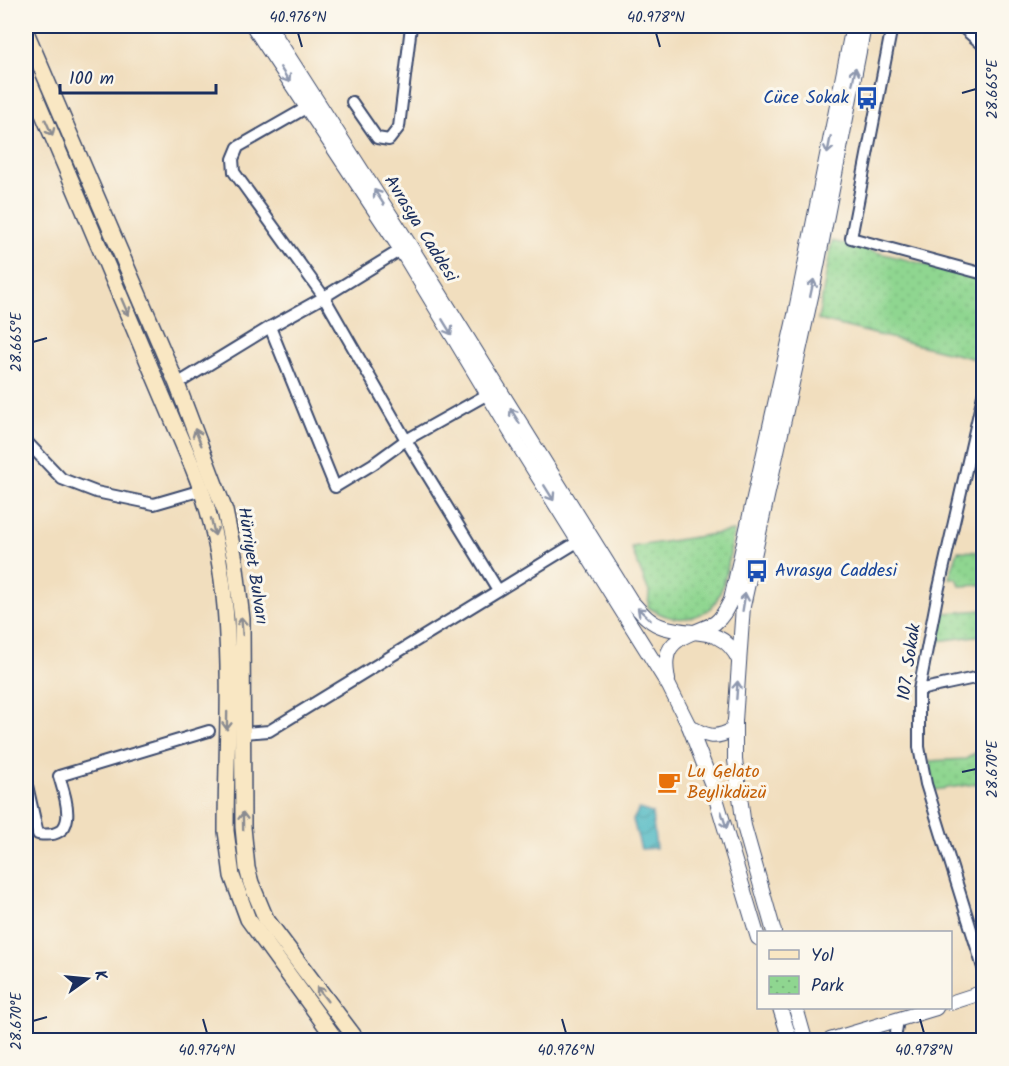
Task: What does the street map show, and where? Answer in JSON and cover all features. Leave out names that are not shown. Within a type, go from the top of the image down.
[{"type":"main road","name":"Hürriyet Bulvarı","points":[[26,32],[177,384],[217,487],[231,531],[242,619],[244,853],[251,883],[266,919],[357,1041]]},
{"type":"main road","name":"Hürriyet Bulvarı","points":[[26,74],[202,490],[217,546],[228,623],[226,831],[232,876],[239,900],[256,933],[336,1041]]},
{"type":"street","points":[[352,102],[377,138],[389,140],[399,127],[411,26]]},
{"type":"street","points":[[669,686],[666,665],[671,647],[678,640],[716,622],[725,612],[731,600],[795,315],[852,26]]},
{"type":"street","points":[[773,931],[744,826],[735,760],[735,721],[743,606],[812,292],[864,26]]},
{"type":"street","points":[[892,26],[851,238],[984,274]]},
{"type":"street","points":[[961,26],[984,46]]},
{"type":"street","name":"Avrasya Caddesi","points":[[264,29],[631,601],[647,619],[662,627],[698,632]]},
{"type":"street","points":[[311,104],[238,147],[233,159],[234,172],[324,297],[406,440],[498,590]]},
{"type":"street","points":[[177,384],[405,247],[488,394],[669,686],[689,726],[716,795],[757,931]]},
{"type":"street","points":[[270,327],[335,488],[406,440],[488,394]]},
{"type":"street","name":"107. Sokak","points":[[984,391],[938,592],[919,690],[919,747],[926,784],[984,971]]},
{"type":"street","points":[[26,441],[62,479],[96,492],[154,504],[202,490]]},
{"type":"street","points":[[243,733],[269,731],[579,541]]},
{"type":"street","points":[[698,632],[727,641],[739,660]]},
{"type":"street","points":[[919,690],[984,676]]},
{"type":"street","points":[[689,726],[704,736],[713,737],[732,730],[735,721]]},
{"type":"street","points":[[26,782],[38,834],[47,835],[64,827],[68,819],[68,807],[59,776],[209,731]]},
{"type":"street","points":[[952,1003],[984,992]]},
{"type":"street","points":[[780,1009],[790,1041]]},
{"type":"street","points":[[796,1009],[805,1041]]},
{"type":"street","points":[[830,1041],[933,1009]]},
{"type":"street","points":[[895,1041],[898,1019]]},
{"type":"green space","points":[[832,241],[983,279],[983,361],[818,320]]},
{"type":"green space","points":[[734,531],[720,594],[709,609],[692,617],[674,618],[648,607],[649,592],[631,547]]},
{"type":"green space","points":[[958,551],[983,552],[983,585],[960,586],[955,578],[949,578]]},
{"type":"green space","points":[[983,610],[983,635],[937,641],[944,613]]},
{"type":"green space","points":[[983,748],[983,781],[935,790],[929,761],[966,759]]},
{"type":"water","points":[[639,809],[652,813],[656,848],[641,849],[633,820]]},
{"type":"place","name":"Cüce Sokak","points":[[867,98]]},
{"type":"place","name":"Avrasya Caddesi","points":[[757,571]]},
{"type":"place","name":"Lu Gelato Beylikdüzü","points":[[669,782]]}]
